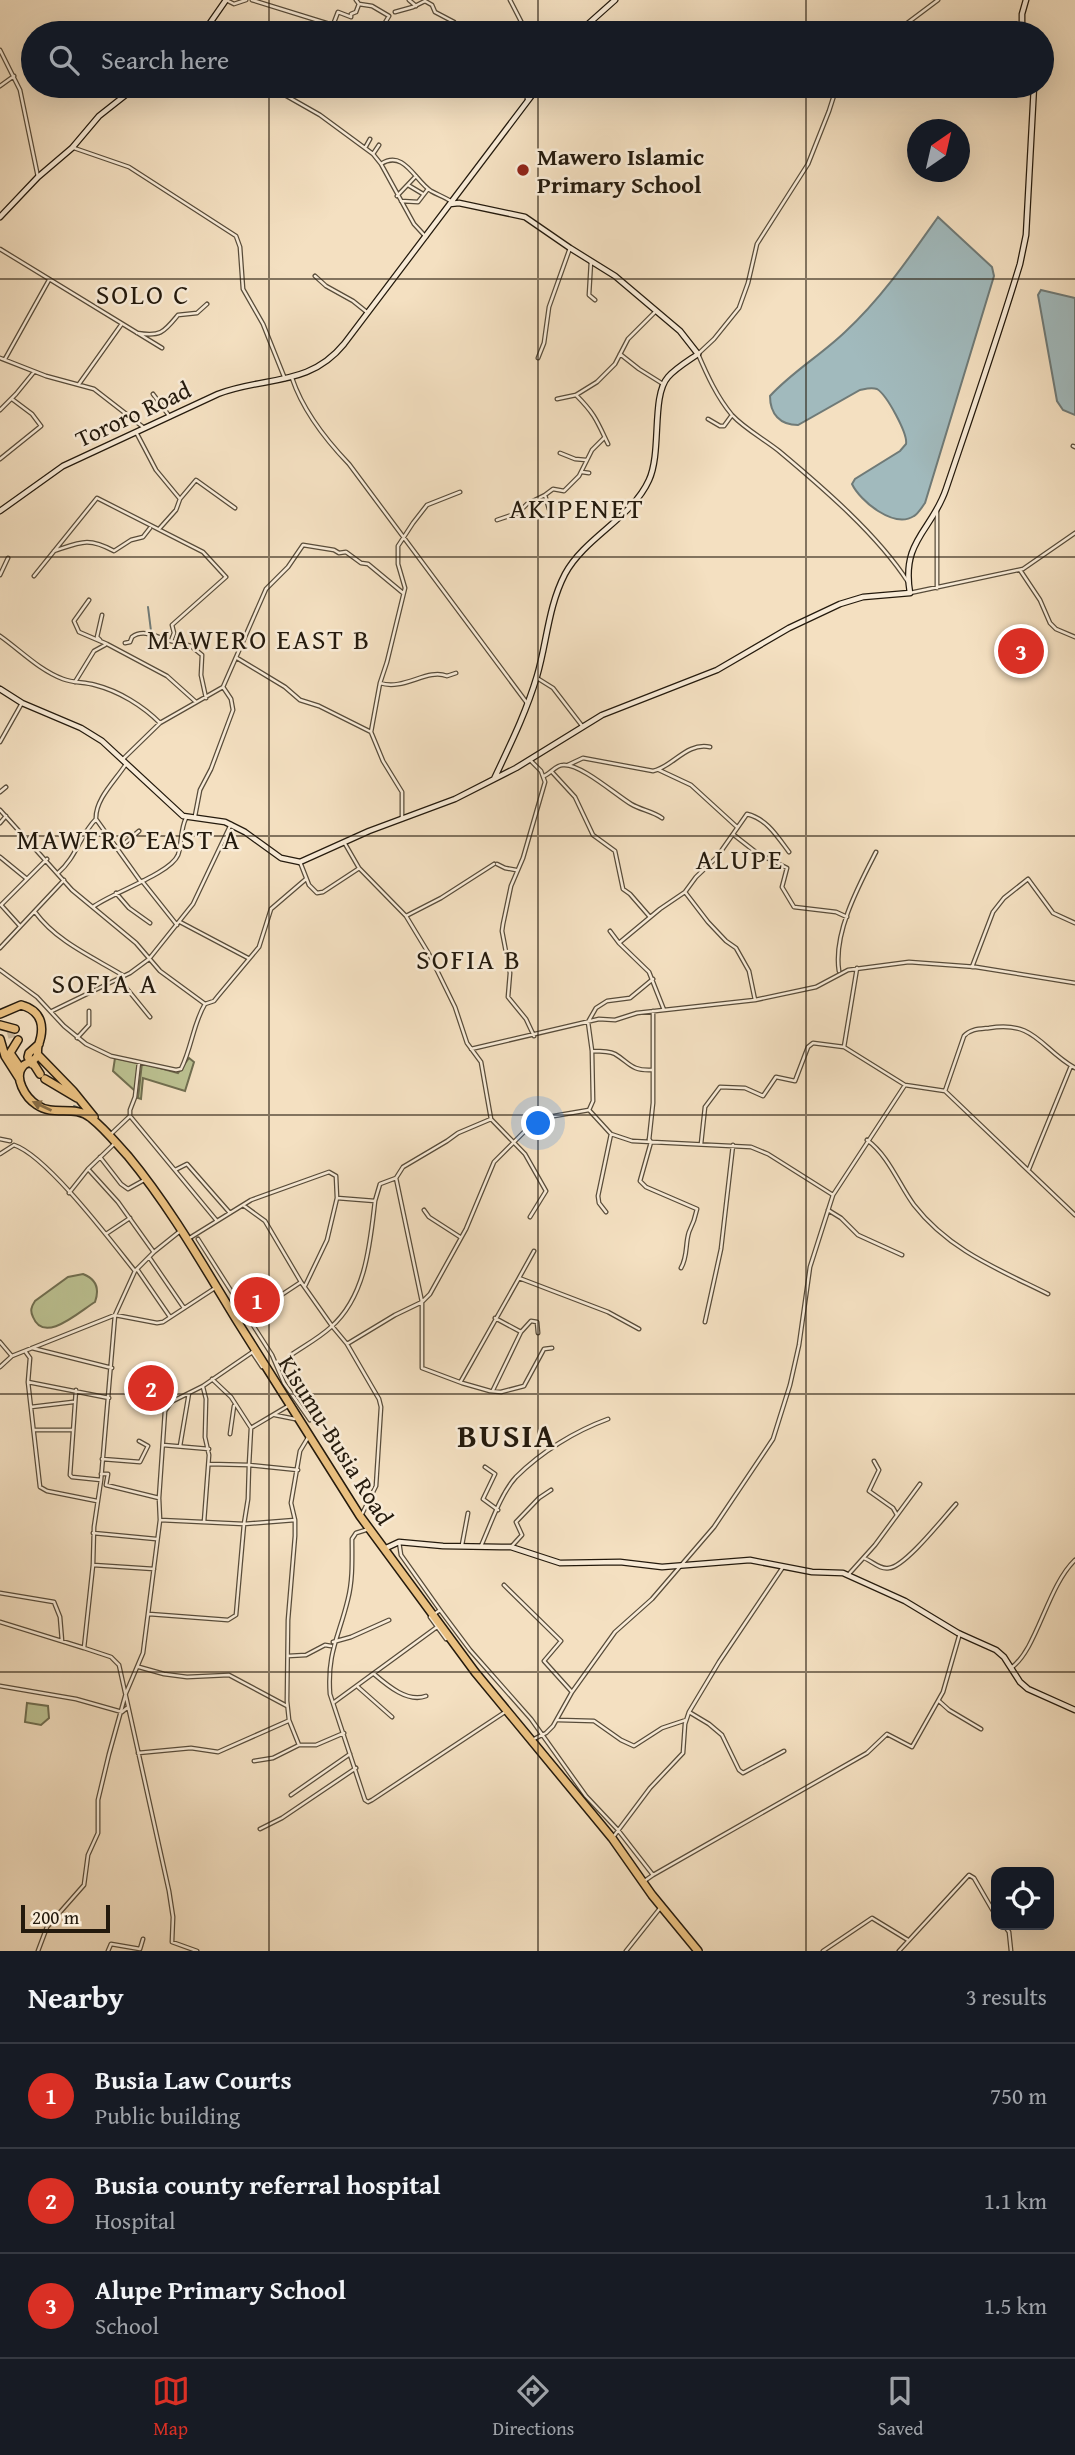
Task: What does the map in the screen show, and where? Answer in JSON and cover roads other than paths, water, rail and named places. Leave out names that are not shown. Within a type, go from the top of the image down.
[{"type":"highway","points":[[0,1014],[21,1006],[34,1010],[42,1024],[43,1033],[35,1055],[21,1069],[19,1078]]},
{"type":"highway","name":"Kisumu-Busia Road","points":[[0,1039],[4,1055],[19,1078],[23,1090],[35,1104],[47,1111],[81,1111],[110,1135],[147,1179],[188,1240],[254,1351],[360,1517],[436,1613],[506,1712],[612,1838],[698,1951]]},
{"type":"highway","points":[[15,1042],[11,1056],[21,1069]]},
{"type":"highway","points":[[35,1055],[43,1076],[73,1093]]},
{"type":"highway","points":[[35,1055],[80,1100],[101,1126]]},
{"type":"highway","points":[[67,1110],[73,1093]]},
{"type":"street","points":[[212,21],[226,0],[234,4],[247,0]]},
{"type":"street","points":[[252,0],[319,21]]},
{"type":"street","points":[[356,0],[359,4],[372,6],[389,16],[386,21]]},
{"type":"street","points":[[409,0],[429,3],[435,12],[452,21]]},
{"type":"street","points":[[510,0],[521,21]]},
{"type":"street","points":[[591,21],[615,0]]},
{"type":"street","points":[[910,21],[938,0]]},
{"type":"street","points":[[1022,21],[1026,0]]},
{"type":"street","points":[[395,12],[418,3]]},
{"type":"street","points":[[334,21],[338,12],[351,17],[359,4]]},
{"type":"street","points":[[0,50],[21,95]]},
{"type":"street","points":[[0,86],[13,76]]},
{"type":"street","points":[[22,98],[38,177]]},
{"type":"street","points":[[0,217],[38,177],[72,148],[99,116],[122,98]]},
{"type":"street","points":[[290,98],[373,154],[397,196],[426,237]]},
{"type":"street","points":[[493,780],[528,705],[537,678],[554,601],[565,575],[579,555],[635,500],[648,482],[654,466],[660,399],[664,384],[671,374],[713,339],[738,308],[748,283],[757,244],[805,169],[834,98]]},
{"type":"street","points":[[910,593],[908,569],[913,549],[945,492],[1022,257],[1026,235],[1033,98]]},
{"type":"street","name":"Tororo Road","points":[[0,510],[55,470],[228,390],[292,378],[327,363],[426,237],[527,99]]},
{"type":"street","points":[[365,148],[370,139]]},
{"type":"street","points":[[373,154],[379,145]]},
{"type":"street","points":[[72,148],[129,167],[236,236],[240,247],[243,289],[263,324],[285,379]]},
{"type":"street","points":[[381,164],[394,159],[428,189],[451,203],[525,217],[615,276],[685,336],[732,415],[821,488],[873,539],[908,582]]},
{"type":"street","points":[[397,196],[416,176]]},
{"type":"street","points":[[408,185],[424,195]]},
{"type":"street","points":[[401,201],[418,202],[428,189]]},
{"type":"street","points":[[538,358],[544,343],[549,307],[570,248]]},
{"type":"street","points":[[0,249],[162,348]]},
{"type":"street","points":[[591,261],[589,295],[595,300]]},
{"type":"street","points":[[315,276],[368,313]]},
{"type":"street","points":[[5,359],[49,280]]},
{"type":"street","points":[[134,332],[159,334],[169,328],[178,315],[197,313],[207,304]]},
{"type":"street","points":[[557,398],[576,395],[599,379],[617,362],[628,339],[657,310]]},
{"type":"street","points":[[79,384],[121,325]]},
{"type":"street","points":[[620,354],[664,384]]},
{"type":"street","points":[[0,358],[34,372],[96,390],[145,428]]},
{"type":"street","points":[[0,410],[34,372]]},
{"type":"street","points":[[292,378],[303,404],[326,440],[349,464],[430,575],[458,607],[528,705]]},
{"type":"street","points":[[153,394],[170,417]]},
{"type":"street","points":[[576,395],[592,410],[608,444]]},
{"type":"street","points":[[0,459],[41,428],[32,414],[12,399]]},
{"type":"street","points":[[708,419],[724,426],[732,415]]},
{"type":"street","points":[[136,432],[156,470],[180,499]]},
{"type":"street","points":[[498,520],[518,513],[527,504],[553,489],[564,491],[582,471],[592,450],[606,437]]},
{"type":"street","points":[[560,453],[586,460]]},
{"type":"street","points":[[576,464],[582,471],[589,472]]},
{"type":"street","points":[[158,530],[176,510],[180,499],[195,480],[235,508]]},
{"type":"street","points":[[402,819],[402,792],[383,761],[371,732],[380,683],[405,585],[399,569],[398,546],[427,505],[460,492]]},
{"type":"street","points":[[545,495],[549,509]]},
{"type":"street","points":[[34,576],[97,498],[203,552],[226,577],[172,625],[174,633],[171,641]]},
{"type":"street","points":[[937,509],[937,588]]},
{"type":"street","points":[[54,551],[86,541],[101,543],[114,551],[131,540],[142,537],[152,527]]},
{"type":"street","points":[[0,689],[22,703],[81,728],[102,741],[186,818],[231,824],[276,855],[300,862],[344,842],[439,806],[530,760],[622,706],[717,670],[789,628],[840,604],[863,597],[910,593],[1020,570],[1030,566],[1075,533]]},
{"type":"street","points":[[177,926],[96,819],[101,800],[124,761],[160,723],[223,687],[266,589],[288,568],[303,545],[339,553],[346,552],[361,563],[369,564],[403,593]]},
{"type":"street","points":[[0,575],[8,558]]},
{"type":"street","points":[[1020,570],[1040,600],[1050,624],[1075,637]]},
{"type":"street","points":[[89,600],[74,624],[84,636],[107,644]]},
{"type":"street","points":[[102,615],[97,637],[167,676],[196,702]]},
{"type":"street","points":[[125,643],[130,642],[137,633],[191,646],[202,655],[201,675],[205,698]]},
{"type":"street","points":[[0,636],[47,671],[121,695],[146,709],[160,723]]},
{"type":"street","points":[[75,682],[94,651],[107,644]]},
{"type":"street","points":[[237,658],[285,687],[300,700],[319,706],[371,732]]},
{"type":"street","points":[[380,683],[390,686],[431,675],[447,676],[456,673]]},
{"type":"street","points":[[537,678],[554,688],[583,727]]},
{"type":"street","points":[[195,819],[200,790],[233,712],[223,687]]},
{"type":"street","points":[[0,742],[22,703]]},
{"type":"street","points":[[659,770],[695,747],[710,747]]},
{"type":"street","points":[[544,776],[557,766],[568,765],[583,758],[636,769],[659,770],[691,785],[737,827]]},
{"type":"street","points":[[530,760],[544,776],[545,782],[514,876],[502,931],[510,973],[508,997],[526,1019],[534,1036]]},
{"type":"street","points":[[568,765],[603,783],[633,805],[648,809],[662,818]]},
{"type":"street","points":[[552,772],[575,797],[593,835],[615,851],[623,889],[650,917]]},
{"type":"street","points":[[0,792],[6,787]]},
{"type":"street","points":[[0,810],[64,880],[136,943],[164,974],[205,1004]]},
{"type":"street","points":[[618,943],[685,892],[717,857],[747,814],[757,816],[778,834],[789,852]]},
{"type":"street","points":[[0,823],[6,816]]},
{"type":"street","points":[[93,907],[142,882],[176,858],[181,827],[186,818]]},
{"type":"street","points":[[58,873],[68,864],[89,826],[96,819]]},
{"type":"street","points":[[51,1012],[119,979],[149,959],[177,926],[201,890],[231,824]]},
{"type":"street","points":[[118,849],[139,831]]},
{"type":"street","points":[[733,835],[757,853],[787,868],[782,887],[793,906],[836,912],[847,917]]},
{"type":"street","points":[[344,842],[359,868],[406,916],[433,962],[455,1007],[471,1049],[485,1071],[491,1119],[525,1154],[547,1191],[530,1217]]},
{"type":"street","points":[[840,973],[841,944],[847,917],[853,898],[876,852]]},
{"type":"street","points":[[0,857],[27,879]]},
{"type":"street","points":[[20,926],[0,905],[47,859]]},
{"type":"street","points":[[300,862],[314,892],[320,893],[359,868]]},
{"type":"street","points":[[406,916],[441,898],[495,864],[512,871],[517,870]]},
{"type":"street","points":[[512,871],[514,876]]},
{"type":"street","points":[[0,970],[29,990],[77,1038],[111,1056],[181,1069],[196,1020],[205,1004],[214,1001],[250,958],[261,942],[271,909],[306,878]]},
{"type":"street","points":[[972,967],[993,912],[1004,898],[1028,879],[1053,913],[1075,923]]},
{"type":"street","points":[[0,948],[64,880]]},
{"type":"street","points":[[685,892],[708,922],[736,948],[749,971],[755,1000]]},
{"type":"street","points":[[116,893],[129,908],[150,923]]},
{"type":"street","points":[[35,912],[44,924],[64,941],[124,976]]},
{"type":"street","points":[[12,918],[26,919]]},
{"type":"street","points":[[180,922],[250,958]]},
{"type":"street","points":[[610,931],[618,943],[646,968],[653,979],[664,1010]]},
{"type":"street","points":[[471,1049],[534,1036],[599,1018],[615,1020],[653,1010],[755,1000],[816,987],[840,973],[857,968],[909,962],[972,967],[1075,983]]},
{"type":"street","points":[[844,1046],[857,968]]},
{"type":"street","points":[[119,979],[150,1017]]},
{"type":"street","points":[[589,1110],[593,1101],[592,1051],[588,1022],[596,1008],[607,1001],[630,998],[653,979]]},
{"type":"street","points":[[653,1010],[653,1103],[649,1141],[640,1181],[646,1187],[696,1209],[694,1226],[689,1233],[686,1260],[681,1268]]},
{"type":"street","points":[[77,1038],[90,1022],[89,1011]]},
{"type":"street","points":[[945,1091],[968,1031],[1003,1025],[1020,1028],[1073,1067],[1029,1169]]},
{"type":"street","points":[[701,1144],[705,1107],[720,1087],[745,1088],[763,1096],[776,1077],[795,1081],[810,1044],[824,1042],[844,1046],[905,1085],[945,1091],[1075,1215]]},
{"type":"street","points":[[592,1051],[612,1053],[627,1065],[652,1070]]},
{"type":"street","points":[[139,1062],[130,1116],[218,1221]]},
{"type":"street","points":[[531,1740],[544,1735],[554,1726],[572,1692],[615,1632],[652,1599],[714,1527],[773,1439],[799,1345],[810,1267],[832,1195],[905,1085]]},
{"type":"street","points":[[589,1110],[611,1133],[632,1141],[751,1147],[768,1154],[832,1195]]},
{"type":"street","points":[[347,1344],[422,1302],[438,1282],[462,1238],[490,1169],[513,1142],[538,1120],[589,1110]]},
{"type":"street","points":[[110,1135],[130,1116]]},
{"type":"street","points":[[291,1355],[332,1326],[345,1311],[361,1278],[368,1255],[380,1184],[396,1178],[403,1167],[458,1133],[491,1119]]},
{"type":"street","points":[[606,1212],[598,1203],[598,1196],[611,1133]]},
{"type":"street","points":[[0,1139],[10,1142]]},
{"type":"street","points":[[867,1140],[898,1177],[911,1202],[947,1241],[1048,1294]]},
{"type":"street","points":[[69,1192],[116,1142]]},
{"type":"street","points":[[0,1154],[14,1145],[34,1157],[106,1234],[170,1317]]},
{"type":"street","points":[[705,1322],[721,1249],[733,1145]]},
{"type":"street","points":[[100,1157],[128,1189],[147,1179]]},
{"type":"street","points":[[175,1170],[187,1164],[230,1213]]},
{"type":"street","points":[[88,1169],[106,1187],[154,1252]]},
{"type":"street","points":[[188,1240],[243,1205],[329,1172],[336,1176],[337,1198],[327,1240],[304,1287]]},
{"type":"street","points":[[396,1178],[422,1302],[422,1367],[473,1387],[501,1392],[524,1386],[544,1349],[552,1348]]},
{"type":"street","points":[[337,1198],[375,1201]]},
{"type":"street","points":[[243,1205],[265,1221],[304,1287],[347,1344],[377,1392],[381,1407],[376,1486],[360,1517]]},
{"type":"street","points":[[424,1210],[437,1223],[462,1238]]},
{"type":"street","points":[[828,1210],[841,1218],[858,1235],[902,1255]]},
{"type":"street","points":[[106,1234],[130,1218]]},
{"type":"street","points":[[84,1648],[115,1315],[136,1270],[181,1230]]},
{"type":"street","points":[[198,1239],[272,1355],[284,1383],[310,1420]]},
{"type":"street","points":[[461,1381],[534,1251]]},
{"type":"street","points":[[149,1257],[184,1308]]},
{"type":"street","points":[[519,1278],[608,1312],[639,1329]]},
{"type":"street","points":[[239,1323],[301,1282]]},
{"type":"street","points":[[0,1367],[12,1356],[115,1315],[157,1323],[217,1287]]},
{"type":"street","points":[[495,1318],[521,1332]]},
{"type":"street","points":[[492,1391],[521,1332],[531,1321],[537,1322],[538,1333]]},
{"type":"street","points":[[0,1342],[12,1356]]},
{"type":"street","points":[[32,1348],[112,1368]]},
{"type":"street","points":[[24,1351],[30,1358],[28,1382],[40,1487],[47,1491],[97,1501]]},
{"type":"street","points":[[38,1951],[47,1927],[83,1885],[88,1855],[98,1833],[101,1786],[126,1693],[139,1667],[149,1614],[158,1539],[167,1406],[254,1351]]},
{"type":"street","points":[[149,1614],[234,1618],[238,1609],[251,1428],[234,1406],[231,1397],[212,1380]]},
{"type":"street","points":[[28,1382],[109,1398]]},
{"type":"street","points":[[202,1386],[206,1399],[205,1437],[209,1449],[204,1522]]},
{"type":"street","points":[[76,1390],[70,1476],[101,1480]]},
{"type":"street","points":[[180,1446],[189,1393]]},
{"type":"street","points":[[31,1407],[74,1402]]},
{"type":"street","points":[[230,1434],[234,1406]]},
{"type":"street","points":[[251,1428],[289,1406],[308,1437],[300,1451],[291,1503],[295,1520],[288,1620],[288,1707],[289,1720],[299,1745]]},
{"type":"street","points":[[275,1415],[295,1419]]},
{"type":"street","points":[[481,1546],[516,1477],[570,1436],[608,1419]]},
{"type":"street","points":[[34,1430],[74,1430]]},
{"type":"street","points":[[102,1459],[141,1462],[148,1446],[139,1441]]},
{"type":"street","points":[[163,1445],[209,1449]]},
{"type":"street","points":[[874,1461],[878,1470],[869,1491],[893,1508],[897,1515]]},
{"type":"street","points":[[209,1464],[298,1470]]},
{"type":"street","points":[[485,1467],[495,1474],[483,1499],[498,1510]]},
{"type":"street","points":[[100,1474],[108,1474],[106,1485],[159,1498]]},
{"type":"street","points":[[848,1575],[920,1484]]},
{"type":"street","points":[[511,1548],[522,1535],[516,1522],[539,1498],[551,1490]]},
{"type":"street","points":[[864,1558],[882,1567],[894,1567],[928,1537],[956,1504]]},
{"type":"street","points":[[462,1545],[468,1513]]},
{"type":"street","points":[[160,1520],[244,1524],[295,1520]]},
{"type":"street","points":[[369,1529],[356,1533],[352,1539],[352,1581],[333,1644],[328,1676],[330,1694],[368,1802],[506,1712]]},
{"type":"street","points":[[93,1534],[158,1539]]},
{"type":"street","points":[[400,1542],[401,1555],[436,1613],[544,1735],[586,1796],[618,1830],[653,1875]]},
{"type":"street","points":[[383,1549],[400,1542],[481,1546],[511,1548],[560,1563],[620,1562],[662,1567],[750,1560],[812,1572],[848,1575],[905,1601],[996,1650],[1028,1689],[1075,1710]]},
{"type":"street","points":[[1011,1668],[1021,1658],[1053,1590],[1075,1560]]},
{"type":"street","points":[[93,1565],[154,1569]]},
{"type":"street","points":[[612,1838],[650,1788],[681,1756],[689,1712],[784,1565]]},
{"type":"street","points":[[504,1585],[561,1641],[544,1661],[572,1692]]},
{"type":"street","points":[[0,1593],[54,1602],[60,1617],[62,1641]]},
{"type":"street","points":[[436,1613],[430,1617],[480,1683],[486,1685]]},
{"type":"street","points":[[288,1656],[306,1655],[389,1620]]},
{"type":"street","points":[[0,1622],[103,1653],[119,1665],[169,1891],[173,1917],[172,1941],[197,1951]]},
{"type":"street","points":[[333,1703],[437,1627]]},
{"type":"street","points":[[643,1882],[867,1753],[887,1734],[912,1747],[939,1701],[960,1633]]},
{"type":"street","points":[[139,1667],[187,1677],[229,1675],[288,1707]]},
{"type":"street","points":[[374,1674],[400,1692],[418,1699],[426,1696]]},
{"type":"street","points":[[0,1686],[75,1699],[122,1712]]},
{"type":"street","points":[[358,1686],[392,1717]]},
{"type":"street","points":[[939,1701],[981,1729]]},
{"type":"street","points":[[122,1712],[128,1707]]},
{"type":"street","points":[[689,1712],[722,1735],[743,1773],[784,1751]]},
{"type":"street","points":[[138,1753],[191,1748],[218,1752],[289,1720]]},
{"type":"street","points":[[558,1720],[594,1721],[634,1746],[662,1728],[686,1720]]},
{"type":"street","points":[[254,1761],[273,1758],[299,1745],[316,1745],[344,1733]]},
{"type":"street","points":[[291,1795],[350,1754]]},
{"type":"street","points":[[260,1829],[282,1818],[356,1768]]},
{"type":"street","points":[[899,1951],[969,1875],[974,1878],[991,1907]]},
{"type":"street","points":[[626,1951],[662,1907]]},
{"type":"street","points":[[823,1951],[872,1918],[908,1940]]},
{"type":"street","points":[[1008,1930],[1011,1951]]},
{"type":"street","points":[[108,1951],[111,1944],[140,1949],[143,1939]]},
{"type":"water","points":[[938,217],[992,267],[994,276],[925,503],[914,516],[897,519],[870,505],[852,484],[855,479],[900,451],[906,444],[891,406],[877,389],[860,390],[798,425],[786,423],[777,417],[770,396],[871,306]]},
{"type":"water","points":[[1041,290],[1075,298],[1075,415],[1063,410],[1057,401],[1038,295]]},
{"type":"waterway","points":[[148,607],[151,631]]},
{"type":"waterway","points":[[74,1106],[86,1111]]},
{"type":"tunnel","points":[[10,1031],[13,1041]]},
{"type":"place","name":"Mawero Islamic Primary School","points":[[523,170]]},
{"type":"place","name":"Alupe Primary School","points":[[1021,651]]},
{"type":"place","name":"Busia Law Courts","points":[[257,1300]]},
{"type":"place","name":"Busia county referral hospital","points":[[151,1388]]},
{"type":"district","name":"SOLO C","points":[[143,293]]},
{"type":"district","name":"AKIPENET","points":[[577,507]]},
{"type":"district","name":"MAWERO EAST B","points":[[259,638]]},
{"type":"district","name":"MAWERO EAST A","points":[[129,838]]},
{"type":"district","name":"ALUPE","points":[[740,858]]},
{"type":"district","name":"SOFIA B","points":[[469,958]]},
{"type":"district","name":"SOFIA A","points":[[105,982]]},
{"type":"district","name":"BUSIA","points":[[507,1435]]}]
